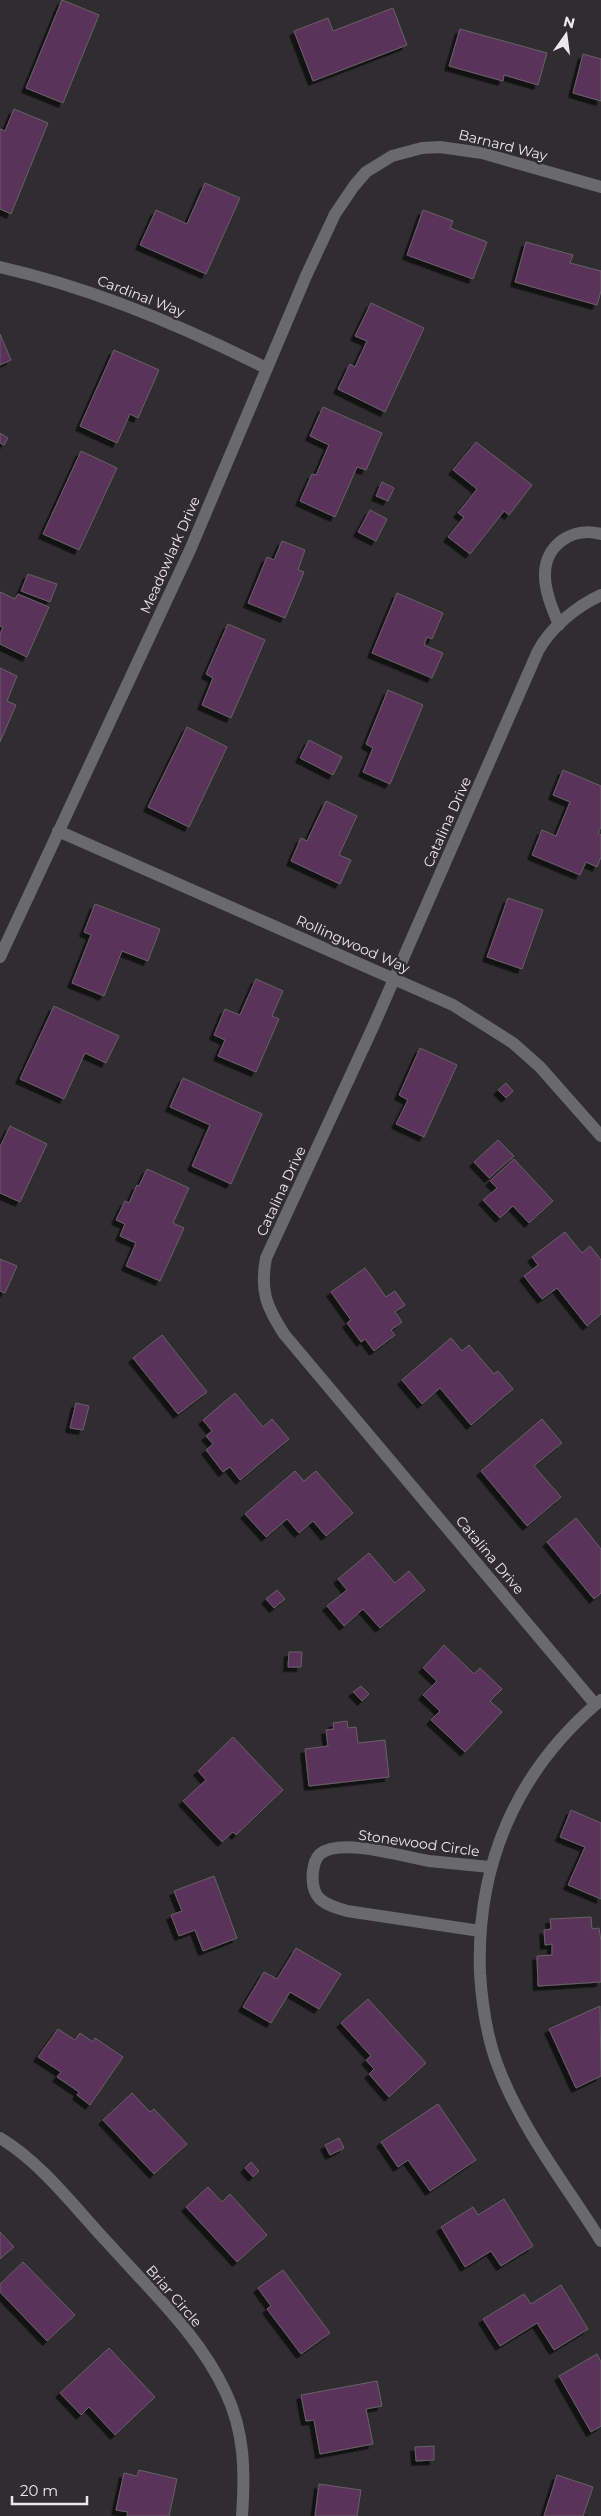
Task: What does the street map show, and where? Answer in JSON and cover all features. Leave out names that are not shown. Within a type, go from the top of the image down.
[{"type":"street","name":"Barnard Way","points":[[371,169],[392,156],[440,146],[482,153],[601,187]]},
{"type":"street","name":"Meadowlark Drive","points":[[0,956],[190,550],[266,368],[335,214],[354,186],[371,169]]},
{"type":"street","name":"Cardinal Way","points":[[0,267],[97,295],[193,332],[266,368]]},
{"type":"street","points":[[559,625],[544,576],[551,553],[568,535],[581,531],[601,534]]},
{"type":"street","name":"Catalina Drive","points":[[598,1702],[300,1353],[272,1315],[264,1296],[263,1277],[266,1258],[308,1171],[538,651],[548,636],[577,609],[601,595]]},
{"type":"street","name":"Rollingwood Way","points":[[58,831],[453,1005],[513,1043],[566,1094],[601,1136]]},
{"type":"street","points":[[598,1702],[559,1740],[536,1770],[516,1803],[499,1839],[490,1867],[480,1931],[481,1983],[484,2014],[498,2068],[520,2116],[601,2242]]},
{"type":"street","name":"Stonewood Circle","points":[[480,1931],[347,1911],[327,1906],[319,1899],[311,1885],[314,1862],[321,1854],[331,1849],[358,1848],[428,1860],[490,1867]]},
{"type":"street","name":"Briar Circle","points":[[0,2138],[36,2166],[62,2193],[167,2309],[210,2364],[226,2393],[238,2424],[244,2455],[242,2516]]},
{"type":"building","points":[[62,0],[99,15],[63,103],[26,88]]},
{"type":"building","points":[[393,8],[407,45],[313,81],[294,31],[328,18],[333,31]]},
{"type":"building","points":[[460,29],[547,53],[538,85],[504,75],[503,81],[449,66]]},
{"type":"building","points":[[583,54],[601,59],[601,101],[573,93]]},
{"type":"building","points":[[14,109],[48,123],[11,214],[0,209],[0,129],[5,131]]},
{"type":"building","points":[[205,183],[240,198],[206,274],[140,245],[156,210],[187,224]]},
{"type":"building","points":[[423,210],[453,221],[450,228],[487,242],[473,279],[407,255]]},
{"type":"building","points":[[526,242],[573,255],[570,263],[601,271],[601,291],[597,305],[515,282]]},
{"type":"building","points":[[371,303],[424,328],[385,412],[338,389],[350,364],[355,367],[367,341],[355,336]]},
{"type":"building","points":[[0,334],[11,360],[0,365]]},
{"type":"building","points":[[114,350],[159,370],[138,418],[130,414],[117,443],[80,426]]},
{"type":"building","points":[[323,407],[382,433],[366,470],[357,467],[335,517],[300,501],[312,474],[316,475],[329,445],[310,436]]},
{"type":"building","points":[[0,433],[8,438],[4,445],[0,443]]},
{"type":"building","points":[[476,442],[532,485],[509,515],[504,511],[470,554],[448,537],[464,517],[458,513],[477,489],[453,470]]},
{"type":"building","points":[[81,451],[117,468],[79,550],[43,534]]},
{"type":"building","points":[[382,482],[394,488],[388,501],[376,496]]},
{"type":"building","points":[[370,510],[387,519],[376,541],[358,532]]},
{"type":"building","points":[[282,541],[305,550],[298,570],[304,572],[285,618],[248,603],[267,557],[274,560]]},
{"type":"building","points":[[28,574],[57,584],[50,602],[21,591]]},
{"type":"building","points":[[0,592],[15,599],[18,594],[49,607],[27,657],[0,644],[0,634],[3,627],[0,626]]},
{"type":"building","points":[[397,593],[443,613],[432,639],[427,637],[424,645],[443,653],[432,678],[372,653]]},
{"type":"building","points":[[228,624],[265,640],[231,718],[202,705],[213,678],[206,674]]},
{"type":"building","points":[[0,668],[17,676],[7,701],[16,705],[0,742]]},
{"type":"building","points":[[388,690],[423,705],[390,784],[363,772],[373,748],[366,744]]},
{"type":"building","points":[[187,727],[227,747],[189,827],[148,807]]},
{"type":"building","points":[[309,740],[342,757],[333,775],[300,758]]},
{"type":"building","points":[[563,770],[601,786],[601,827],[598,833],[601,835],[601,857],[597,867],[586,862],[580,875],[532,855],[542,830],[556,836],[570,802],[553,795]]},
{"type":"building","points":[[326,801],[357,816],[339,855],[351,860],[340,884],[291,861],[301,838],[307,841]]},
{"type":"building","points":[[508,898],[543,910],[522,969],[487,957]]},
{"type":"building","points":[[95,904],[160,929],[148,961],[122,951],[104,996],[72,983],[91,935],[84,932]]},
{"type":"building","points":[[256,979],[283,991],[272,1016],[279,1019],[256,1072],[218,1056],[225,1040],[214,1035],[225,1009],[240,1015]]},
{"type":"building","points":[[54,1006],[119,1036],[106,1063],[85,1053],[64,1099],[20,1079]]},
{"type":"building","points":[[420,1048],[457,1065],[424,1137],[396,1124],[408,1100],[399,1095]]},
{"type":"building","points":[[183,1078],[262,1114],[231,1184],[192,1166],[210,1125],[170,1107]]},
{"type":"building","points":[[506,1083],[513,1091],[506,1098],[498,1090]]},
{"type":"building","points":[[10,1126],[47,1144],[20,1202],[0,1193],[0,1147]]},
{"type":"building","points":[[498,1140],[514,1156],[489,1178],[474,1162]]},
{"type":"building","points":[[514,1159],[553,1201],[529,1223],[513,1206],[500,1218],[483,1200],[497,1188],[490,1181]]},
{"type":"building","points":[[147,1169],[189,1188],[173,1223],[184,1228],[160,1281],[126,1266],[136,1243],[120,1236],[125,1224],[116,1220],[125,1201],[129,1203]]},
{"type":"building","points":[[565,1232],[582,1253],[590,1246],[601,1260],[601,1314],[587,1326],[557,1288],[542,1299],[524,1276],[538,1265],[532,1257]]},
{"type":"building","points":[[0,1259],[17,1266],[5,1293],[0,1291]]},
{"type":"building","points":[[365,1268],[386,1297],[395,1291],[405,1305],[395,1312],[402,1322],[391,1330],[395,1335],[374,1351],[365,1339],[361,1342],[347,1323],[351,1320],[331,1292]]},
{"type":"building","points":[[162,1335],[207,1392],[178,1414],[133,1358]]},
{"type":"building","points":[[451,1338],[462,1351],[469,1345],[494,1374],[498,1371],[513,1389],[471,1425],[440,1388],[422,1404],[402,1380]]},
{"type":"building","points":[[235,1393],[263,1427],[272,1419],[289,1439],[240,1480],[230,1467],[223,1472],[206,1450],[213,1444],[206,1436],[212,1431],[203,1420]]},
{"type":"building","points":[[76,1403],[89,1406],[83,1430],[70,1428]]},
{"type":"building","points":[[542,1419],[562,1443],[534,1466],[561,1497],[527,1526],[481,1471]]},
{"type":"building","points":[[295,1471],[304,1481],[316,1471],[353,1513],[326,1536],[313,1521],[299,1533],[287,1519],[266,1537],[245,1514]]},
{"type":"building","points":[[576,1518],[601,1549],[601,1593],[594,1599],[547,1542]]},
{"type":"building","points":[[369,1553],[395,1583],[409,1571],[425,1590],[380,1628],[363,1609],[344,1626],[327,1606],[347,1590],[338,1579]]},
{"type":"building","points":[[277,1590],[285,1599],[274,1608],[266,1599]]},
{"type":"building","points":[[444,1645],[474,1674],[480,1668],[502,1689],[490,1701],[502,1712],[465,1752],[431,1720],[440,1711],[423,1695],[437,1681],[423,1668]]},
{"type":"building","points":[[289,1652],[302,1652],[301,1667],[288,1667]]},
{"type":"building","points":[[361,1686],[369,1694],[362,1701],[353,1692]]},
{"type":"building","points":[[347,1721],[348,1728],[356,1727],[358,1743],[385,1740],[389,1777],[309,1786],[305,1749],[328,1746],[326,1730],[334,1729],[333,1723]]},
{"type":"building","points":[[233,1737],[283,1790],[236,1835],[233,1832],[222,1842],[183,1801],[206,1780],[198,1771]]},
{"type":"building","points":[[571,1810],[601,1823],[601,1899],[568,1885],[585,1847],[560,1837]]},
{"type":"building","points":[[214,1876],[237,1938],[203,1951],[195,1930],[179,1936],[171,1915],[182,1911],[174,1891]]},
{"type":"building","points":[[591,1917],[592,1929],[599,1928],[601,1941],[601,1982],[538,1986],[537,1956],[552,1955],[552,1944],[545,1945],[544,1930],[551,1929],[550,1919]]},
{"type":"building","points":[[296,1948],[341,1974],[319,2009],[290,1992],[271,2023],[243,2007],[264,1972],[277,1979]]},
{"type":"building","points":[[368,1999],[426,2063],[389,2097],[369,2074],[374,2069],[366,2060],[371,2056],[341,2023]]},
{"type":"building","points":[[600,2006],[601,2076],[576,2088],[549,2029]]},
{"type":"building","points":[[58,2029],[75,2040],[80,2033],[93,2042],[95,2038],[123,2057],[90,2105],[77,2095],[79,2092],[57,2077],[61,2072],[38,2057]]},
{"type":"building","points":[[132,2093],[150,2112],[154,2109],[187,2144],[154,2174],[103,2120]]},
{"type":"building","points":[[438,2104],[476,2160],[430,2191],[408,2160],[398,2167],[381,2142]]},
{"type":"building","points":[[339,2138],[344,2148],[330,2155],[325,2145]]},
{"type":"building","points":[[251,2162],[259,2171],[253,2177],[245,2168]]},
{"type":"building","points":[[208,2187],[222,2202],[230,2194],[267,2235],[237,2262],[186,2207]]},
{"type":"building","points":[[504,2199],[533,2246],[501,2266],[491,2251],[465,2267],[441,2227],[473,2207],[478,2215]]},
{"type":"building","points":[[0,2232],[14,2247],[0,2259]]},
{"type":"building","points":[[23,2262],[75,2315],[47,2341],[0,2292],[0,2284]]},
{"type":"building","points":[[283,2270],[330,2333],[301,2354],[267,2309],[271,2306],[258,2288]]},
{"type":"building","points":[[561,2285],[588,2329],[554,2350],[537,2323],[500,2346],[483,2319],[524,2294],[531,2304]]},
{"type":"building","points":[[109,2348],[155,2397],[115,2435],[89,2407],[81,2415],[60,2393]]},
{"type":"building","points":[[597,2354],[601,2362],[601,2426],[591,2432],[559,2376]]},
{"type":"building","points":[[377,2381],[382,2406],[366,2409],[373,2444],[320,2454],[314,2420],[306,2421],[301,2395]]},
{"type":"building","points":[[434,2446],[434,2460],[416,2461],[415,2447]]},
{"type":"building","points":[[139,2470],[177,2479],[169,2516],[127,2516],[128,2512],[116,2510],[124,2473],[137,2476]]},
{"type":"building","points":[[557,2475],[593,2487],[583,2516],[544,2516]]},
{"type":"building","points":[[319,2484],[361,2490],[357,2516],[315,2516]]}]
